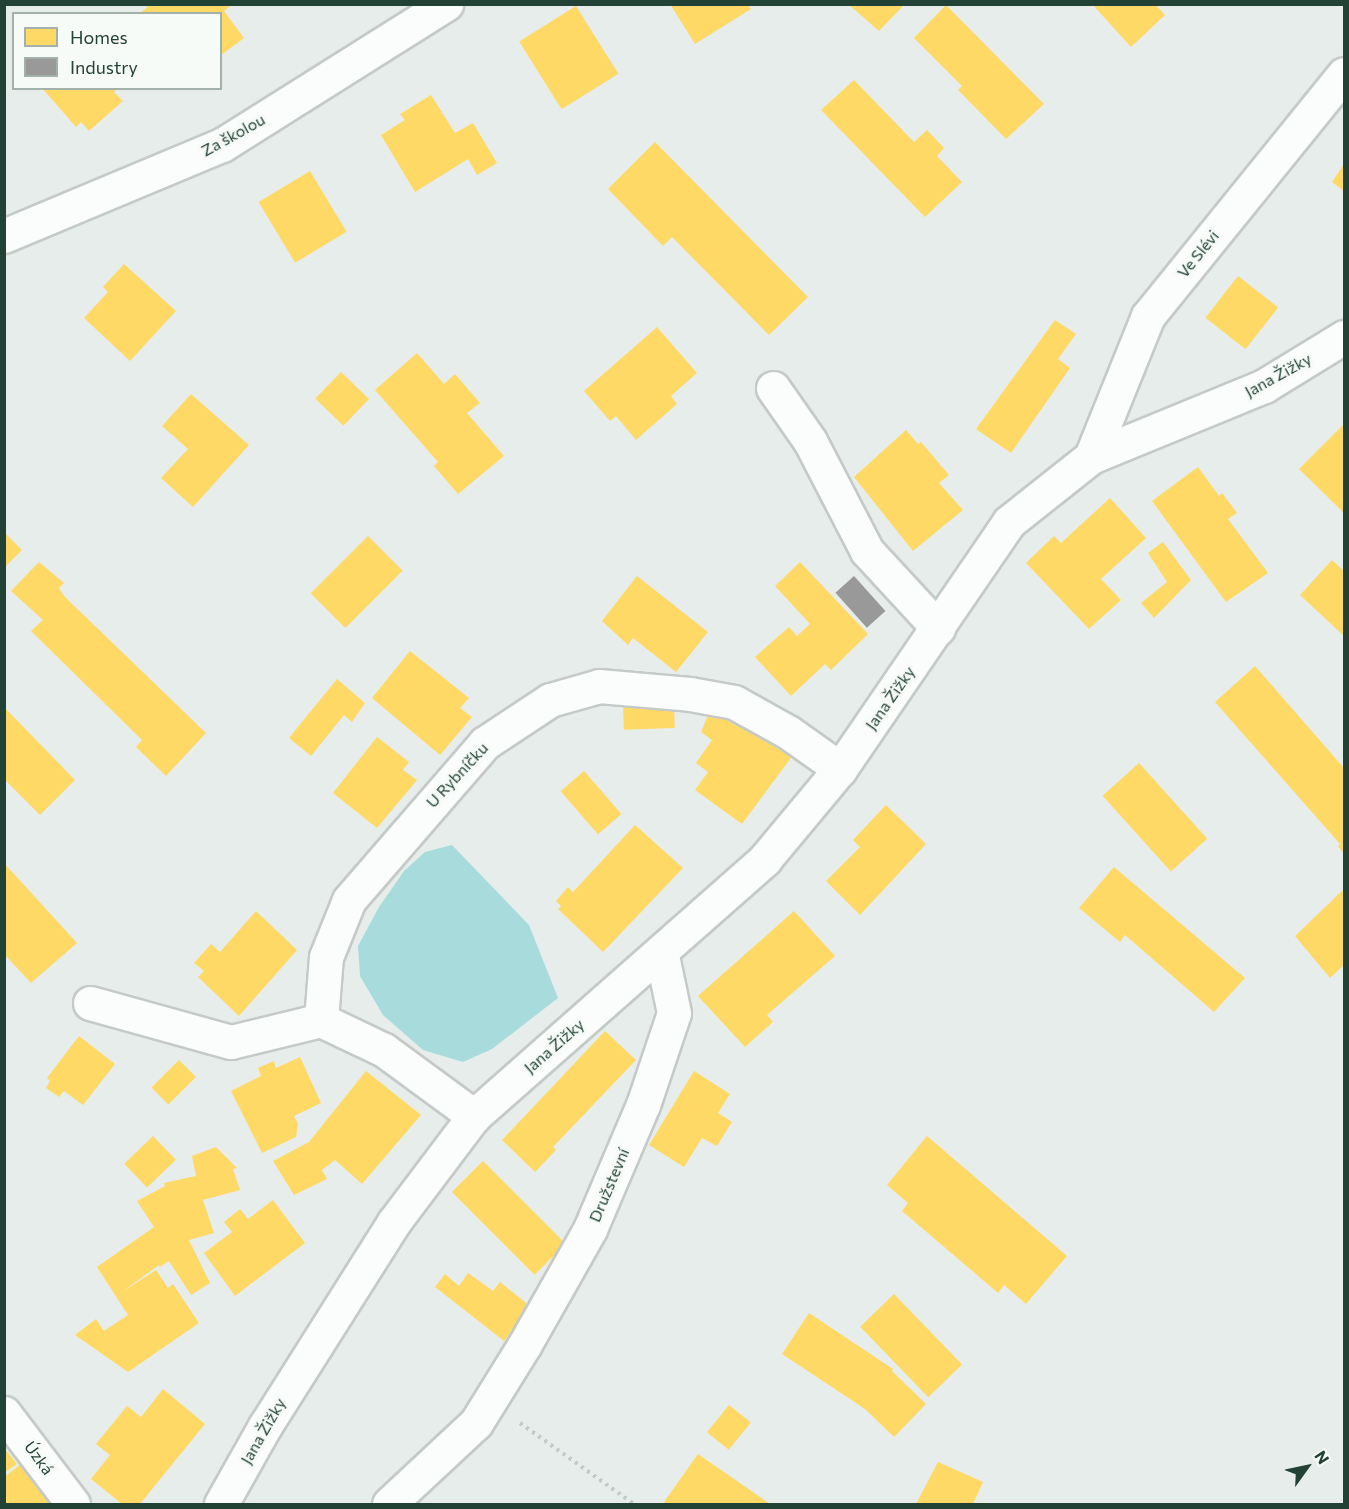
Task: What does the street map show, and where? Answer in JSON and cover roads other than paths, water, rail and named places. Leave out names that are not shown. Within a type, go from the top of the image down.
[{"type":"street","name":"Za školou","points":[[4,236],[222,145],[446,4]]},
{"type":"street","name":"Ve Slévi","points":[[1091,457],[1148,316],[1344,74]]},
{"type":"street","name":"Jana Žižky","points":[[221,1504],[265,1426],[394,1222],[474,1116],[765,859],[840,769],[1009,522],[1091,457],[1264,386],[1344,337]]},
{"type":"street","points":[[773,388],[810,441],[867,551],[938,628]]},
{"type":"street","name":"U Rybníčku","points":[[321,1020],[326,957],[349,900],[486,743],[550,700],[599,686],[690,694],[734,702],[788,732],[840,769]]},
{"type":"street","name":"Družstevní","points":[[389,1504],[476,1423],[590,1229],[643,1105],[674,1013],[661,951]]},
{"type":"street","points":[[90,1003],[231,1042],[321,1020],[384,1050],[474,1116]]},
{"type":"street","name":"Úzká","points":[[4,1413],[73,1504]]},
{"type":"water","points":[[452,845],[529,925],[558,998],[492,1049],[463,1062],[423,1050],[383,1015],[360,976],[358,946],[379,907],[404,871],[425,852]]}]
